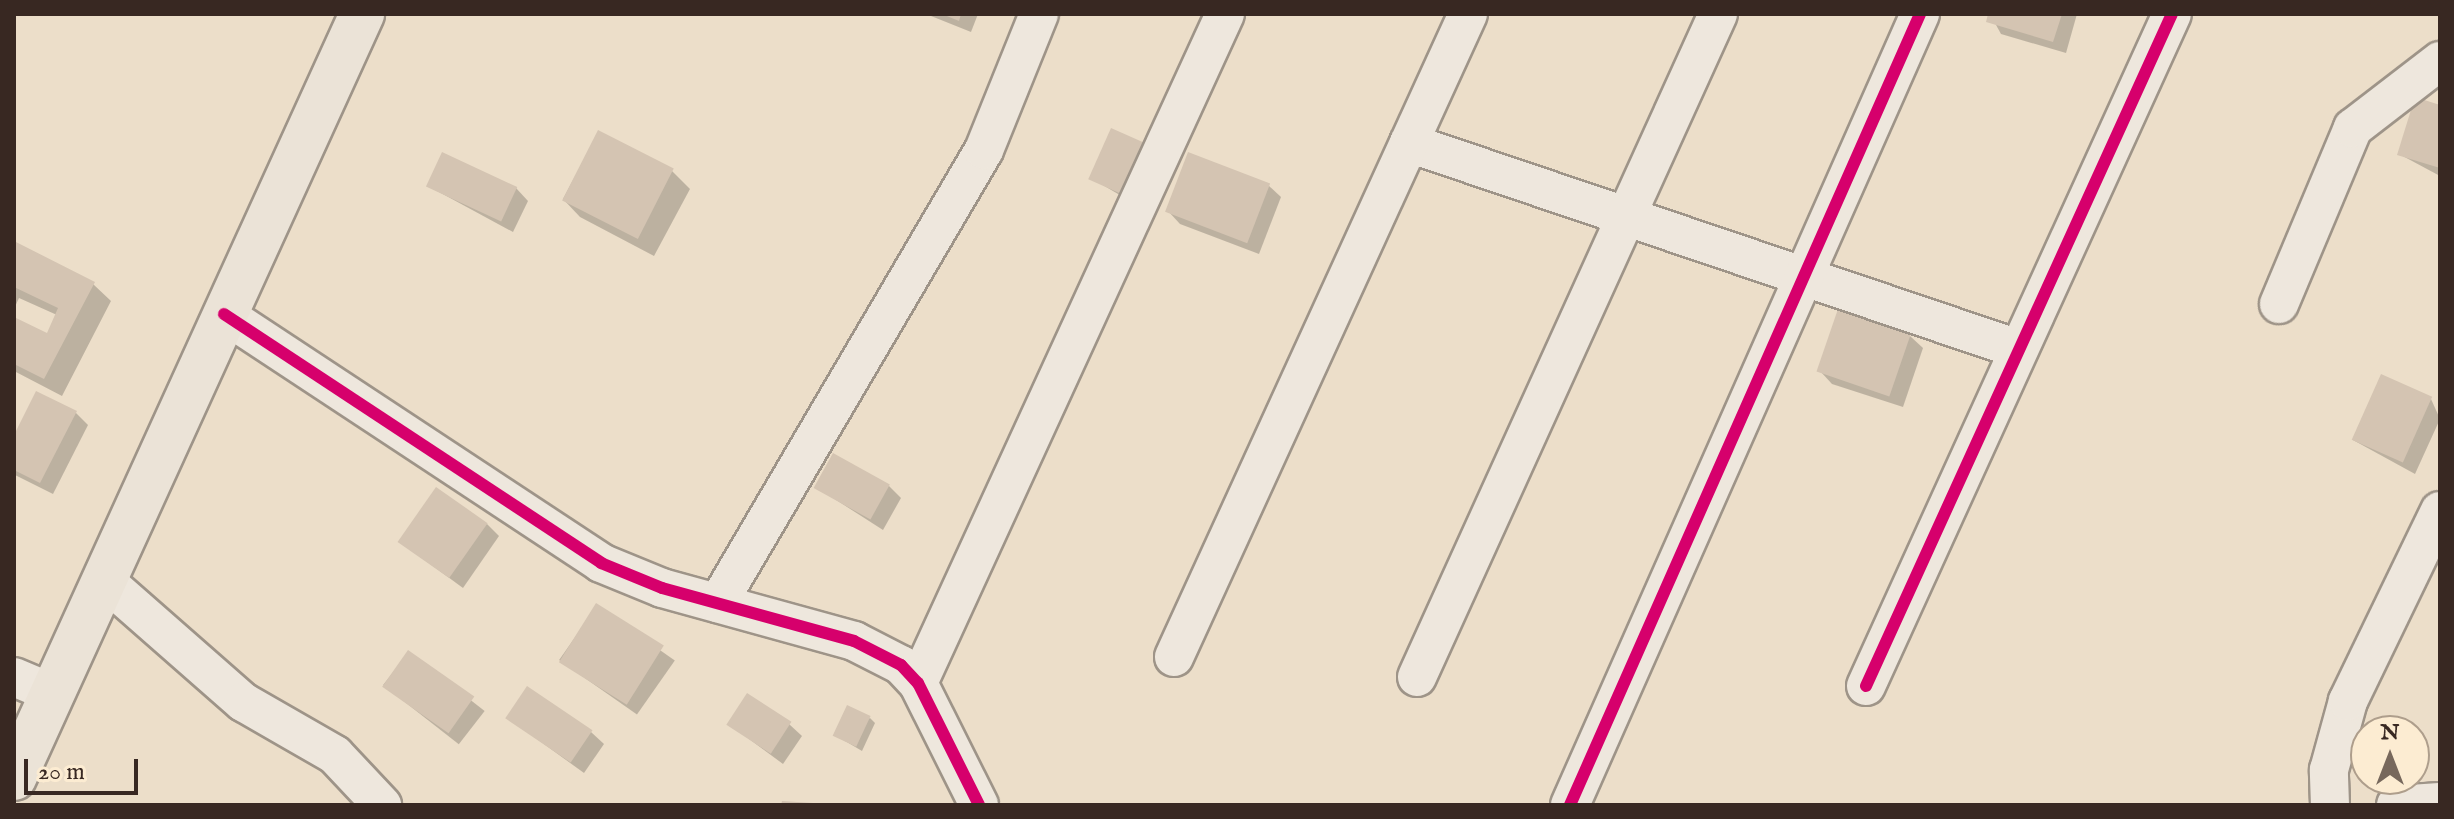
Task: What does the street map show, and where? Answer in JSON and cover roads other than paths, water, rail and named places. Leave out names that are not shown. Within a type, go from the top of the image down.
[{"type":"highway","points":[[14,778],[362,14]]},
{"type":"street","points":[[718,603],[984,150],[1039,14]]},
{"type":"street","points":[[918,683],[1225,14]]},
{"type":"street","points":[[1174,657],[1468,14]]},
{"type":"street","points":[[1417,677],[1718,14]]},
{"type":"street","points":[[1570,805],[1920,14]]},
{"type":"street","points":[[1866,686],[2015,348],[2172,14]]},
{"type":"street","points":[[2279,304],[2353,128],[2440,61]]},
{"type":"street","points":[[1409,143],[1806,271],[2015,348]]},
{"type":"street","points":[[224,314],[601,563],[718,603],[854,641],[918,683],[979,805]]},
{"type":"street","points":[[2330,805],[2329,770],[2348,701],[2440,511]]},
{"type":"street","points":[[2394,611],[2440,570]]},
{"type":"street","points":[[104,580],[243,702],[335,755],[382,805]]},
{"type":"street","points":[[14,677],[54,694]]},
{"type":"street","points":[[2396,805],[2440,802]]}]
